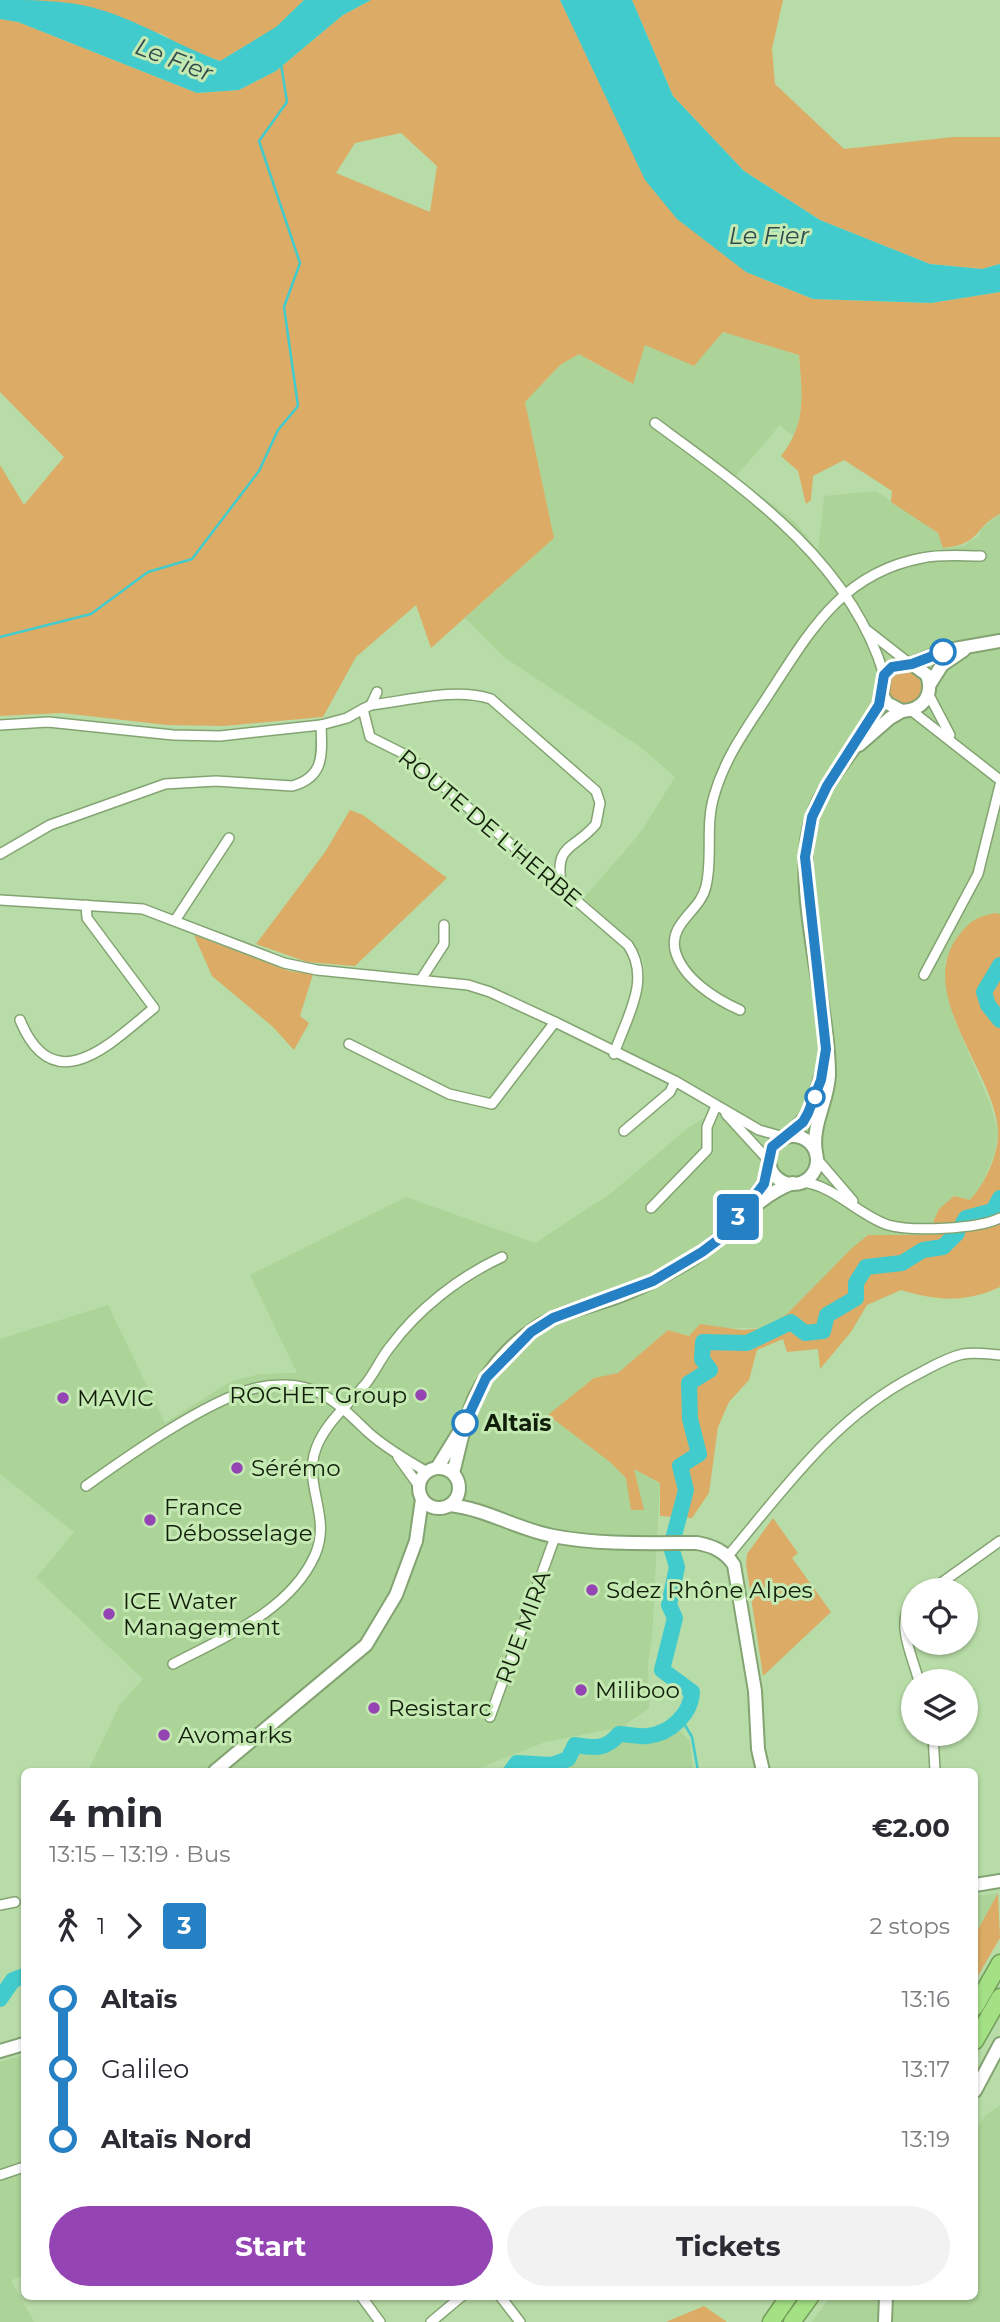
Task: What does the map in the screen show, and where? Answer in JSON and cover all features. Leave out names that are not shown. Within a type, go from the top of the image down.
[{"type":"highway","points":[[978,2002],[1000,1963]]},
{"type":"highway","points":[[978,2036],[1000,1997]]},
{"type":"highway","points":[[771,2322],[786,2300]]},
{"type":"highway","points":[[792,2322],[808,2300]]},
{"type":"street","points":[[419,1486],[465,1423],[486,1378],[531,1332],[553,1318],[653,1281],[702,1252],[774,1193],[813,1173],[816,1156],[815,1128],[828,1087],[805,857],[812,817],[821,795],[851,752],[882,695],[884,675],[879,657],[843,592],[797,535],[655,423]]},
{"type":"street","points":[[740,1010],[723,1003],[692,978],[676,955],[675,937],[684,919],[702,899],[707,885],[708,823],[713,797],[727,760],[746,725],[843,592],[889,567],[924,557],[981,556]]},
{"type":"street","points":[[862,625],[921,668],[953,740]]},
{"type":"street","points":[[884,675],[892,667],[943,652],[1000,641]]},
{"type":"street","points":[[851,752],[890,718],[922,705],[942,665],[967,648]]},
{"type":"street","points":[[367,707],[377,692]]},
{"type":"street","points":[[882,695],[887,703],[907,711],[953,740],[1000,782],[978,874],[924,975]]},
{"type":"street","points":[[0,724],[48,722],[173,735],[220,736],[321,725],[347,718],[367,707],[442,696],[484,696],[548,747],[596,791],[600,803],[596,824],[567,847],[559,872],[562,889]]},
{"type":"street","name":"ROUTE DE L'HERBE","points":[[367,707],[370,737],[408,755],[540,872],[628,945],[638,961],[638,985],[614,1054]]},
{"type":"street","points":[[0,854],[50,825],[165,784],[216,781],[292,786],[304,783],[313,777],[322,761],[321,725]]},
{"type":"street","points":[[176,919],[229,838]]},
{"type":"street","points":[[540,872],[559,872]]},
{"type":"street","points":[[0,900],[143,909],[176,919],[284,962],[317,970],[422,978],[490,992],[555,1022],[614,1054],[675,1081],[759,1130],[806,1139],[816,1156],[859,1207]]},
{"type":"street","points":[[20,1020],[40,1051],[56,1060],[73,1062],[95,1055],[154,1008],[87,918],[86,905]]},
{"type":"street","points":[[422,978],[444,944],[444,925]]},
{"type":"street","points":[[349,1044],[449,1094],[492,1104],[555,1022]]},
{"type":"street","points":[[726,1234],[764,1184],[772,1147],[786,1137],[808,1113],[821,1080],[826,1049]]},
{"type":"street","points":[[624,1131],[670,1092],[675,1081]]},
{"type":"street","points":[[720,1108],[758,1145],[779,1179],[815,1185],[859,1207],[887,1225],[901,1227],[979,1224],[1000,1218]]},
{"type":"street","points":[[651,1208],[707,1150],[707,1127],[720,1108]]},
{"type":"street","points":[[173,1664],[272,1609],[315,1555],[321,1528],[321,1508],[312,1474],[315,1454],[323,1433],[366,1384],[390,1346],[428,1307],[469,1275],[502,1257]]},
{"type":"street","points":[[729,1556],[803,1464],[857,1412],[890,1388],[951,1357],[964,1354],[1000,1355]]},
{"type":"street","points":[[86,1486],[128,1456],[251,1389],[277,1384],[299,1386],[318,1392],[344,1409],[395,1453],[419,1486],[422,1499],[416,1541],[391,1605],[366,1645],[219,1768]]},
{"type":"street","points":[[465,1423],[453,1473],[459,1488],[491,1516]]},
{"type":"street","points":[[395,1453],[432,1470],[453,1473]]},
{"type":"street","points":[[416,1541],[459,1488]]},
{"type":"street","points":[[422,1499],[491,1516],[511,1525],[555,1537],[709,1545],[729,1556],[734,1565],[755,1691],[758,1749],[762,1768]]},
{"type":"street","name":"RUE MIRA","points":[[490,1717],[555,1537]]},
{"type":"street","points":[[948,1578],[1000,1541]]},
{"type":"street","points":[[934,1746],[935,1768]]},
{"type":"street","points":[[978,1885],[1000,1881]]},
{"type":"street","points":[[0,1905],[15,1902]]},
{"type":"street","points":[[978,2085],[1000,2044]]},
{"type":"street","points":[[0,2051],[21,2045]]},
{"type":"street","points":[[0,2175],[21,2168]]},
{"type":"street","points":[[364,2300],[380,2322]]},
{"type":"street","points":[[431,2322],[457,2300]]},
{"type":"street","points":[[503,2300],[520,2322]]},
{"type":"street","points":[[885,2322],[886,2300]]},
{"type":"shaded area","points":[[11,0],[304,0],[277,27],[220,61],[183,47],[162,34]]},
{"type":"shaded area","points":[[371,0],[560,0],[599,78],[746,272],[813,299],[931,303],[1000,292],[1000,514],[971,539],[943,548],[938,533],[891,502],[892,491],[844,460],[813,476],[811,500],[806,504],[798,471],[781,456],[799,420],[799,355],[723,332],[694,366],[645,345],[633,384],[579,354],[560,365],[525,402],[554,538],[431,648],[416,605],[356,657],[323,717],[224,726],[167,725],[62,713],[0,716],[0,465],[24,505],[64,457],[0,392],[0,19],[18,22],[197,93],[239,90],[276,71],[343,15]],"holes":[[[401,133],[437,166],[430,212],[336,173],[355,143]]]},
{"type":"shaded area","points":[[632,0],[783,0],[772,49],[775,84],[844,149],[953,137],[1000,137],[1000,264],[982,269],[930,264],[820,220],[744,171],[673,96]]},
{"type":"shaded area","points":[[723,332],[799,355],[802,402],[795,438],[780,425],[736,476],[795,522],[818,550],[824,496],[876,491],[938,533],[943,548],[963,546],[979,536],[981,529],[1000,514],[1000,914],[995,913],[945,961],[953,1016],[990,1104],[998,1131],[995,1152],[980,1190],[970,1200],[954,1196],[940,1209],[927,1235],[868,1235],[788,1313],[766,1328],[722,1328],[690,1336],[669,1330],[634,1469],[660,1483],[652,1639],[648,1662],[649,1708],[622,1727],[545,1742],[480,1768],[89,1768],[120,1704],[143,1679],[36,1578],[74,1532],[0,1474],[0,1339],[108,1305],[165,1423],[232,1381],[260,1374],[297,1373],[250,1275],[406,1197],[535,1243],[610,1194],[688,1128],[705,1117],[709,1108],[664,1082],[619,1061],[644,982],[644,966],[640,952],[584,898],[641,832],[675,777],[643,749],[504,657],[465,618],[554,538],[525,402],[560,365],[579,354],[632,384],[645,345]]},
{"type":"shaded area","points":[[904,670],[916,675],[921,687],[916,699],[904,704],[892,699],[887,687],[892,675]]},
{"type":"shaded area","points":[[350,810],[363,815],[447,878],[355,966],[307,962],[256,944],[325,852]]},
{"type":"shaded area","points":[[995,913],[1000,914],[1000,1287],[975,1296],[951,1299],[901,1290],[867,1305],[851,1332],[820,1369],[818,1349],[787,1352],[783,1339],[757,1350],[749,1380],[729,1402],[718,1427],[709,1493],[692,1518],[660,1516],[660,1483],[634,1469],[644,1510],[631,1510],[626,1478],[610,1462],[548,1415],[594,1378],[618,1373],[668,1330],[689,1336],[700,1324],[742,1330],[766,1328],[788,1313],[868,1235],[927,1235],[939,1209],[954,1196],[970,1200],[981,1186],[994,1159],[998,1140],[994,1108],[950,1006],[945,980],[948,956],[960,934],[975,920]]},
{"type":"shaded area","points":[[194,935],[289,971],[313,974],[300,1016],[309,1023],[294,1050],[273,1027],[212,976]]},
{"type":"shaded area","points":[[773,1518],[798,1553],[792,1558],[831,1612],[763,1676],[746,1564],[747,1554]]},
{"type":"shaded area","points":[[679,1730],[690,1741],[693,1768],[560,1768],[580,1752]]},
{"type":"shaded area","points":[[998,1893],[978,1930],[978,1896]]},
{"type":"shaded area","points":[[998,1893],[1000,1938],[978,1976],[978,1930]]},
{"type":"shaded area","points":[[21,2056],[21,2276],[11,2281],[34,2322],[0,2322],[0,2062]]},
{"type":"shaded area","points":[[1000,2105],[1000,2322],[812,2322],[828,2300],[978,2300],[978,2126],[985,2116]]},
{"type":"shaded area","points":[[704,2306],[727,2322],[666,2322]]},
{"type":"water","name":"Le Fier","points":[[0,0],[34,0],[91,7],[124,18],[220,61],[276,27],[304,0],[371,0],[343,15],[276,71],[239,90],[197,93],[18,22],[0,19]]},
{"type":"water","name":"Le Fier","points":[[560,0],[632,0],[673,96],[744,171],[820,220],[930,264],[982,269],[1000,264],[1000,292],[931,303],[813,299],[746,272],[677,219],[645,180]]},
{"type":"waterway","points":[[0,637],[91,614],[148,572],[192,559],[259,471],[278,430],[298,406],[284,307],[300,263],[259,141],[287,102],[281,64]]},
{"type":"waterway","points":[[1000,965],[984,992],[988,1005],[1000,1020]]},
{"type":"waterway","points":[[963,1223],[966,1218],[993,1211],[1000,1198]]},
{"type":"waterway","points":[[513,1768],[517,1763],[552,1765],[568,1759],[575,1745],[599,1747],[619,1734],[644,1736],[664,1731],[678,1722],[688,1708],[692,1692],[662,1670],[675,1618],[669,1605],[677,1567],[671,1547],[686,1490],[680,1466],[699,1454],[690,1419],[689,1383],[710,1370],[702,1359],[703,1342],[747,1343],[791,1322],[805,1333],[823,1331],[827,1315],[856,1298],[856,1283],[866,1267],[902,1263],[923,1250],[943,1247],[957,1233]]},
{"type":"waterway","points":[[682,1720],[692,1737],[697,1768]]},
{"type":"waterway","points":[[0,1999],[13,1980],[21,1977]]},
{"type":"bus line","name":"3","points":[[465,1423],[486,1378],[499,1361],[531,1332],[553,1318],[610,1300],[653,1281],[702,1252],[726,1234],[767,1179],[772,1147],[789,1136],[803,1122],[821,1080],[826,1049],[805,857],[812,817],[821,795],[879,705],[884,675],[892,667],[902,663],[912,664],[943,652]]},
{"type":"place","name":"ROCHET Group","points":[[421,1395]]},
{"type":"place","name":"MAVIC","points":[[63,1398]]},
{"type":"place","name":"Altaïs","points":[[465,1423]]},
{"type":"place","name":"Sérémo","points":[[237,1468]]},
{"type":"place","name":"France Débosselage","points":[[150,1520]]},
{"type":"place","name":"Sdez Rhône Alpes","points":[[592,1590]]},
{"type":"place","name":"ICE Water Management","points":[[109,1614]]},
{"type":"place","name":"Miliboo","points":[[581,1690]]},
{"type":"place","name":"Resistarc","points":[[374,1708]]},
{"type":"place","name":"Avomarks","points":[[164,1735]]}]
